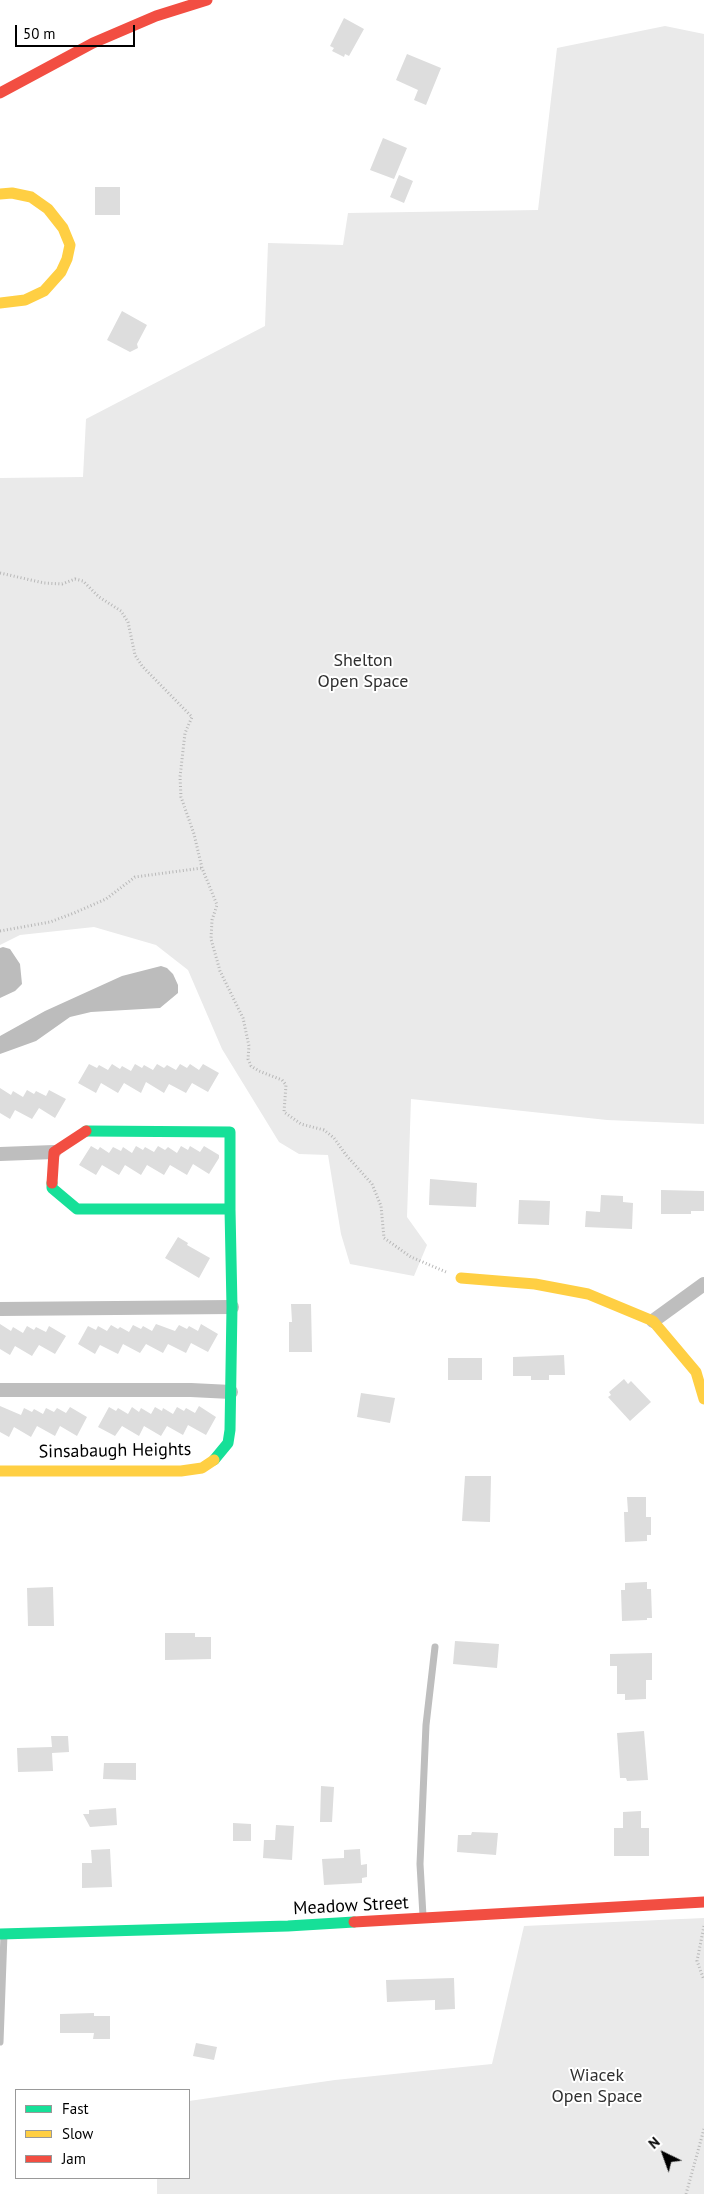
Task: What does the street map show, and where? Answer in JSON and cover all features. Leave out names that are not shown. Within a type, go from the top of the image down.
[{"type":"street","points":[[0,93],[93,43],[156,16],[207,0]]},
{"type":"street","points":[[0,194],[12,193],[31,197],[48,210],[63,228],[70,245],[62,272],[44,291],[25,300],[0,303]]},
{"type":"street","name":"Sinsabaugh Heights","points":[[0,1472],[181,1472],[202,1468],[218,1458],[228,1442],[231,1392],[232,1307],[230,1132],[86,1131],[54,1152]]},
{"type":"street","points":[[0,1154],[54,1152],[52,1188],[77,1210],[230,1209]]},
{"type":"street","points":[[461,1278],[535,1284],[588,1294],[653,1321],[696,1372],[704,1399]]},
{"type":"street","points":[[653,1321],[704,1284]]},
{"type":"street","points":[[0,1309],[232,1307]]},
{"type":"street","points":[[0,1390],[191,1390],[231,1392]]},
{"type":"street","name":"Meadow Street","points":[[2,1934],[204,1929],[424,1919],[704,1902]]},
{"type":"lane","points":[[424,1919],[420,1854],[426,1725],[436,1647]]},
{"type":"lane","points":[[0,2042],[2,1934]]},
{"type":"path","points":[[0,573],[44,583],[62,584],[75,580],[83,581],[99,597],[120,611],[128,622],[135,654],[142,666],[192,717],[185,733],[180,777],[181,796],[194,834],[202,868],[217,904],[210,938],[220,971],[243,1018],[249,1046],[248,1059],[251,1066],[282,1080],[286,1085],[284,1112],[300,1124],[324,1130],[334,1138],[346,1155],[372,1184],[381,1206],[384,1238],[411,1257],[461,1278]]},
{"type":"path","points":[[0,931],[50,922],[74,913],[106,899],[135,877],[202,868]]},
{"type":"path","points":[[704,1926],[696,1961],[704,1980]]},
{"type":"path","points":[[686,2194],[704,2129]]},
{"type":"green space","name":"Shelton Open Space","points":[[665,26],[704,34],[704,1124],[607,1120],[411,1099],[407,1217],[427,1245],[414,1276],[350,1264],[341,1234],[328,1155],[299,1154],[279,1142],[222,1049],[188,970],[156,945],[94,927],[20,935],[0,945],[0,478],[83,477],[86,419],[265,326],[268,243],[343,245],[348,213],[538,210],[557,48]]},
{"type":"green space","name":"Wiacek Open Space","points":[[704,1918],[704,2194],[157,2194],[157,2179],[190,2179],[190,2101],[335,2080],[492,2064],[524,1926]]},
{"type":"shaded area","points":[[0,948],[10,949],[20,964],[22,984],[15,991],[0,998]]},
{"type":"shaded area","points":[[161,966],[167,968],[173,974],[178,985],[178,993],[160,1008],[91,1012],[70,1017],[36,1041],[0,1054],[0,1036],[45,1011],[122,976]]},
{"type":"building","points":[[344,18],[364,29],[349,56],[345,54],[344,57],[332,51],[334,48],[330,46]]},
{"type":"building","points":[[407,54],[441,68],[426,105],[414,100],[418,90],[396,80]]},
{"type":"building","points":[[383,138],[407,148],[394,179],[370,170]]},
{"type":"building","points":[[399,175],[413,181],[404,203],[390,197]]},
{"type":"building","points":[[95,187],[120,187],[120,215],[95,215]]},
{"type":"building","points":[[122,311],[147,325],[137,344],[138,348],[130,352],[107,340]]},
{"type":"building","points":[[89,1064],[97,1068],[99,1065],[108,1070],[112,1064],[120,1069],[122,1066],[131,1071],[135,1064],[142,1068],[144,1065],[153,1070],[157,1064],[164,1068],[167,1065],[176,1070],[180,1064],[187,1068],[190,1064],[199,1070],[203,1064],[219,1073],[208,1092],[192,1083],[186,1093],[169,1084],[164,1093],[146,1082],[141,1093],[124,1083],[118,1093],[101,1083],[96,1093],[78,1083]]},
{"type":"building","points":[[0,1088],[11,1095],[13,1091],[23,1097],[27,1090],[34,1094],[36,1091],[46,1096],[49,1090],[66,1099],[55,1118],[39,1108],[32,1119],[15,1110],[10,1119],[0,1113]]},
{"type":"building","points":[[91,1146],[98,1150],[100,1147],[109,1153],[113,1147],[121,1151],[123,1147],[132,1153],[136,1146],[143,1150],[145,1147],[154,1152],[158,1146],[165,1150],[168,1147],[177,1153],[181,1146],[188,1150],[190,1146],[200,1152],[204,1146],[219,1155],[219,1158],[209,1174],[193,1164],[187,1175],[170,1165],[164,1175],[147,1165],[141,1175],[125,1165],[119,1175],[102,1165],[96,1175],[79,1165]]},
{"type":"building","points":[[430,1179],[477,1183],[476,1207],[429,1205]]},
{"type":"building","points":[[661,1190],[704,1191],[704,1211],[691,1211],[691,1214],[661,1214]]},
{"type":"building","points":[[601,1195],[623,1196],[623,1202],[633,1203],[632,1229],[585,1227],[586,1211],[600,1212]]},
{"type":"building","points":[[519,1200],[550,1201],[549,1225],[518,1224]]},
{"type":"building","points":[[178,1237],[188,1243],[187,1245],[210,1258],[199,1278],[165,1258]]},
{"type":"building","points":[[291,1304],[311,1304],[312,1352],[289,1352],[289,1322],[292,1322]]},
{"type":"building","points":[[0,1324],[11,1331],[13,1327],[23,1333],[27,1326],[34,1330],[36,1327],[46,1332],[49,1326],[66,1336],[55,1354],[39,1345],[32,1356],[15,1346],[10,1355],[0,1349]]},
{"type":"building","points":[[156,1324],[175,1331],[179,1325],[187,1329],[189,1326],[198,1331],[201,1324],[218,1334],[208,1352],[191,1343],[186,1353],[168,1344],[163,1353],[146,1344],[140,1353],[123,1344],[118,1354],[100,1345],[95,1354],[78,1344],[88,1326],[96,1330],[98,1326],[107,1331],[111,1325],[129,1332],[133,1325],[141,1329],[143,1326],[152,1331]]},
{"type":"building","points":[[564,1355],[565,1375],[549,1375],[549,1380],[531,1380],[531,1376],[513,1376],[513,1357]]},
{"type":"building","points":[[448,1358],[482,1358],[482,1380],[448,1380]]},
{"type":"building","points":[[624,1379],[628,1384],[631,1381],[651,1402],[630,1421],[608,1397],[611,1395],[609,1392]]},
{"type":"building","points":[[361,1393],[395,1398],[390,1423],[357,1417]]},
{"type":"building","points":[[0,1406],[21,1415],[24,1408],[32,1412],[34,1409],[43,1414],[46,1408],[54,1412],[57,1408],[66,1413],[70,1407],[87,1417],[77,1436],[60,1426],[55,1436],[37,1426],[31,1437],[14,1427],[9,1437],[0,1432]]},
{"type":"building","points":[[199,1406],[216,1417],[206,1435],[188,1425],[183,1435],[167,1426],[161,1436],[144,1426],[139,1436],[122,1426],[115,1436],[98,1427],[109,1407],[116,1411],[118,1408],[128,1414],[132,1407],[139,1412],[141,1408],[151,1414],[155,1407],[162,1411],[163,1408],[173,1414],[177,1407],[184,1411],[186,1408],[195,1413]]},
{"type":"building","points":[[465,1476],[491,1476],[490,1522],[462,1521]]},
{"type":"building","points":[[627,1497],[646,1497],[646,1517],[651,1517],[651,1535],[647,1535],[647,1541],[625,1542],[624,1512],[628,1512]]},
{"type":"building","points":[[647,1582],[647,1589],[651,1589],[652,1618],[622,1621],[621,1590],[625,1590],[625,1583]]},
{"type":"building","points":[[53,1587],[54,1626],[28,1626],[27,1588]]},
{"type":"building","points":[[165,1633],[195,1633],[195,1637],[211,1637],[211,1659],[165,1660]]},
{"type":"building","points":[[455,1641],[499,1644],[497,1668],[453,1664]]},
{"type":"building","points":[[652,1653],[652,1680],[646,1680],[646,1699],[625,1700],[625,1694],[617,1694],[617,1666],[610,1666],[610,1654]]},
{"type":"building","points":[[644,1731],[648,1780],[627,1781],[626,1778],[620,1778],[617,1733]]},
{"type":"building","points":[[51,1736],[68,1736],[69,1752],[52,1753],[53,1771],[18,1772],[17,1748],[52,1747]]},
{"type":"building","points":[[104,1763],[136,1763],[136,1780],[103,1779]]},
{"type":"building","points":[[321,1786],[334,1787],[332,1822],[320,1822]]},
{"type":"building","points":[[116,1808],[117,1825],[90,1827],[83,1814],[89,1814],[89,1810]]},
{"type":"building","points":[[641,1811],[641,1828],[649,1828],[649,1856],[614,1856],[614,1828],[623,1828],[623,1812]]},
{"type":"building","points":[[233,1823],[251,1824],[251,1841],[233,1841]]},
{"type":"building","points":[[276,1825],[294,1826],[292,1860],[263,1858],[264,1840],[275,1840]]},
{"type":"building","points":[[472,1832],[498,1833],[496,1855],[457,1852],[458,1835],[471,1835]]},
{"type":"building","points":[[110,1849],[112,1887],[82,1888],[82,1863],[92,1863],[91,1850]]},
{"type":"building","points":[[360,1849],[361,1865],[367,1864],[367,1877],[362,1878],[362,1883],[324,1885],[322,1859],[344,1858],[344,1850]]},
{"type":"building","points":[[454,1978],[455,2009],[435,2010],[435,2000],[387,2002],[386,1980]]},
{"type":"building","points":[[94,2013],[94,2016],[110,2016],[110,2039],[93,2039],[94,2033],[60,2033],[60,2014]]},
{"type":"building","points":[[196,2043],[217,2047],[214,2060],[193,2056]]},
{"type":"traffic: fast","points":[[52,1183],[52,1188],[77,1209],[230,1209],[230,1132],[86,1131]]},
{"type":"traffic: fast","points":[[214,1460],[228,1443],[230,1430],[232,1307],[230,1209]]},
{"type":"traffic: fast","points":[[0,1934],[288,1926],[354,1922]]},
{"type":"traffic: slow","points":[[0,194],[12,193],[31,197],[48,209],[63,228],[70,245],[67,259],[61,272],[44,291],[25,300],[0,303]]},
{"type":"traffic: slow","points":[[461,1278],[535,1284],[588,1294],[653,1321],[696,1372],[704,1399]]},
{"type":"traffic: slow","points":[[0,1471],[181,1471],[202,1468],[214,1460]]},
{"type":"traffic: jam","points":[[0,93],[93,43],[156,16],[207,0]]},
{"type":"traffic: jam","points":[[52,1183],[54,1152],[86,1131]]},
{"type":"traffic: jam","points":[[354,1922],[704,1902]]}]
